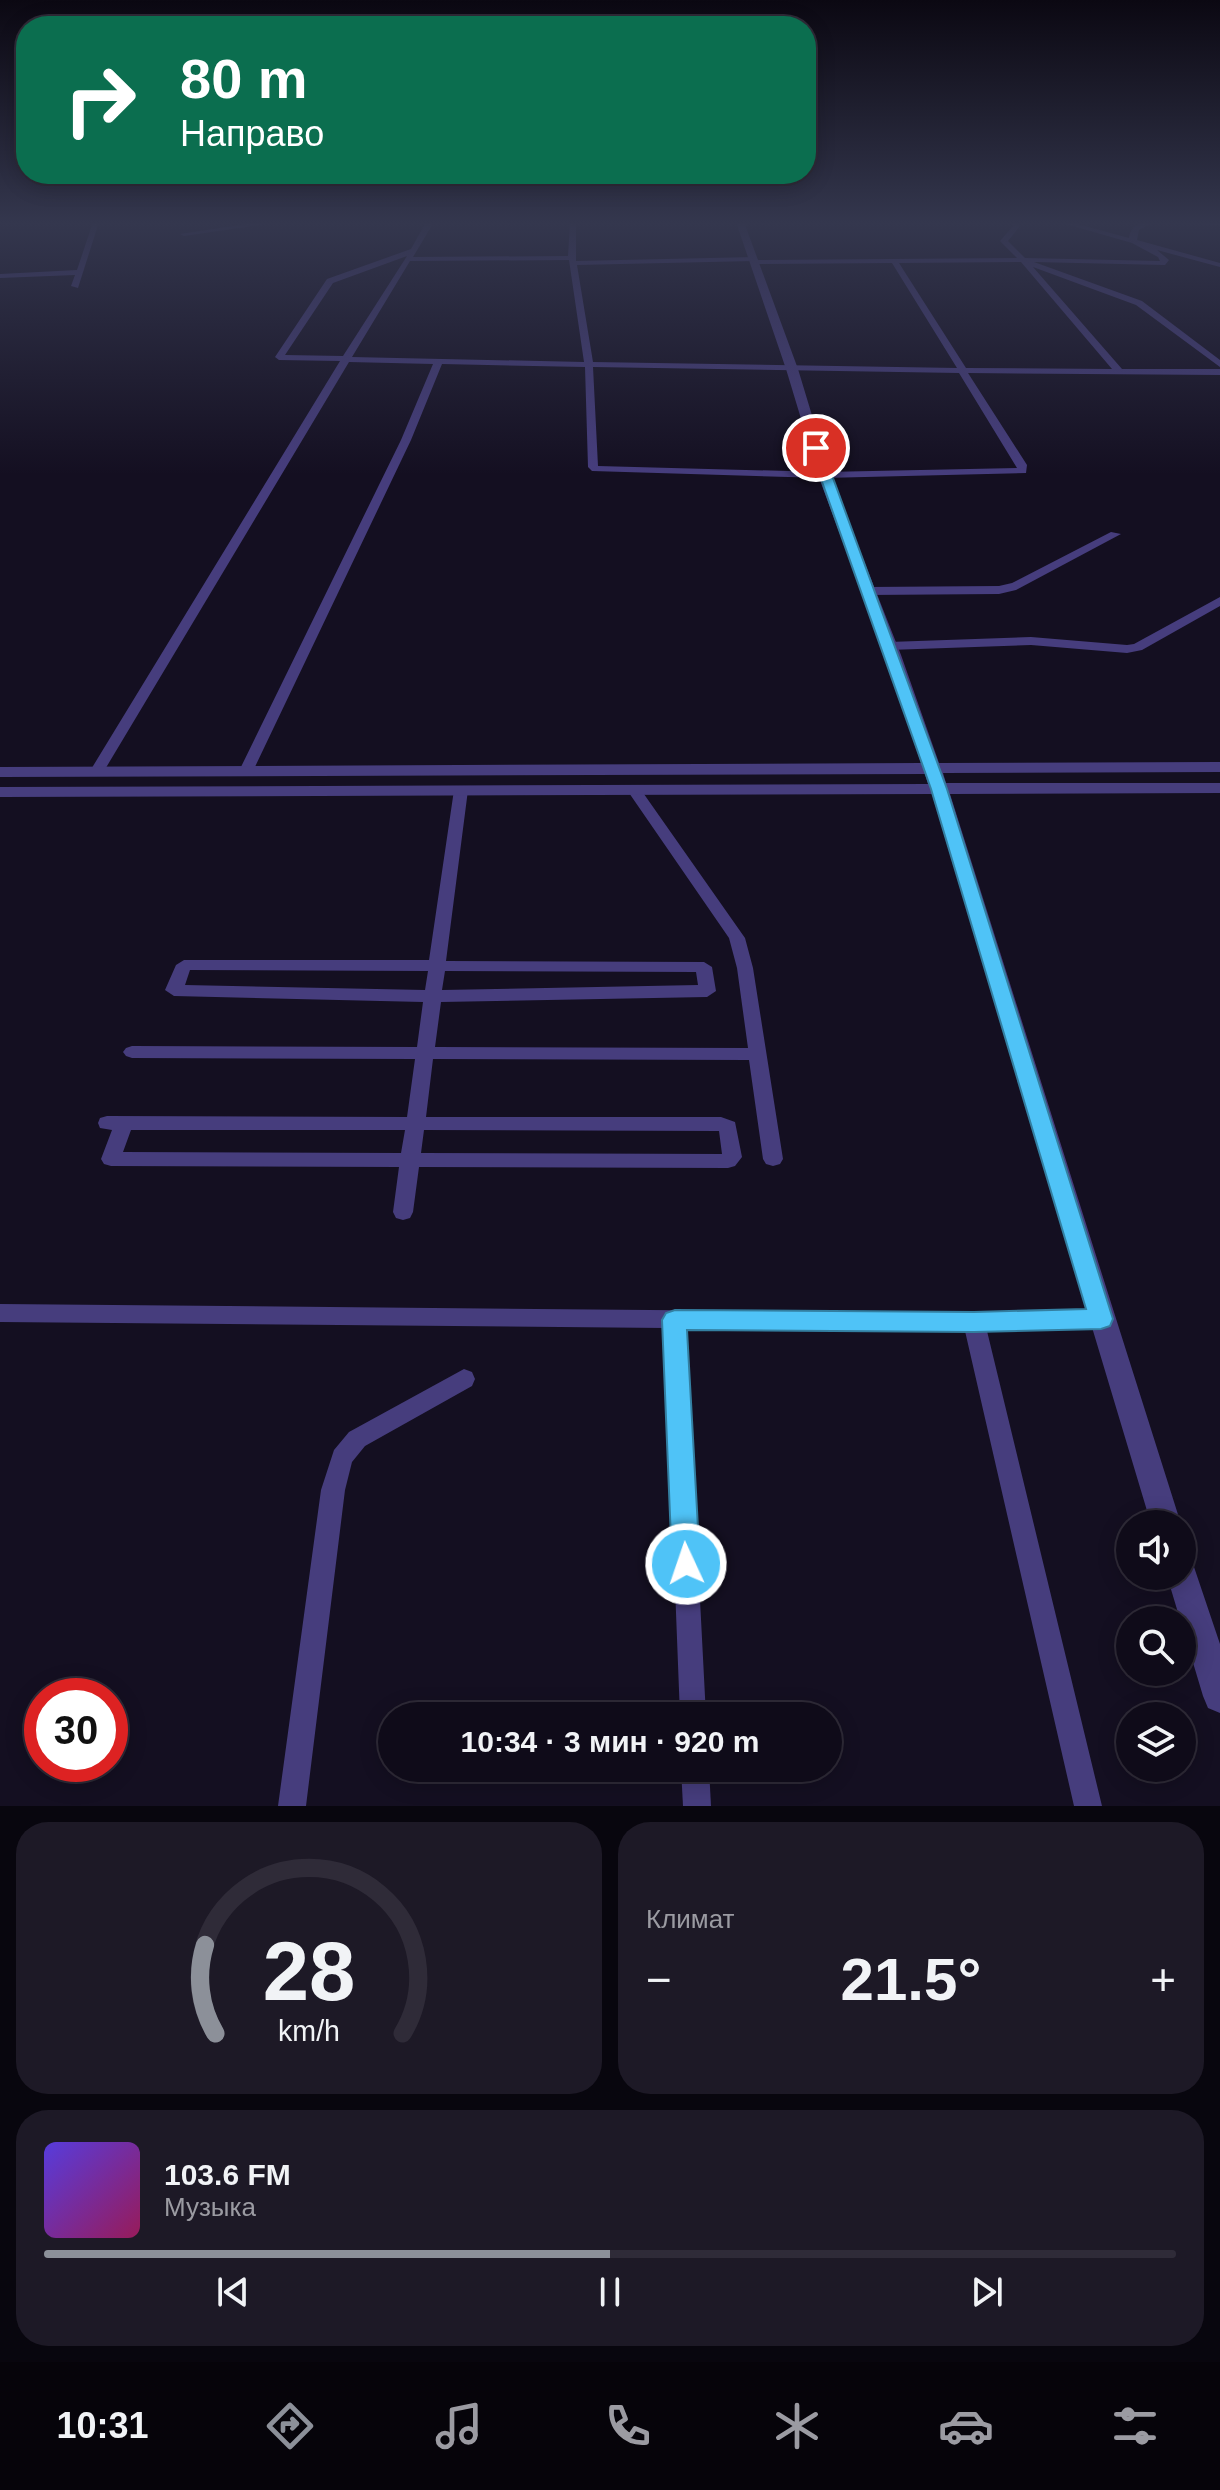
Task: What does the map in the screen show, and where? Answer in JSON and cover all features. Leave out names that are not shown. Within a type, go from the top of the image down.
[{"type":"street","points":[[313,306],[279,357],[792,369],[1220,372]]},
{"type":"street","points":[[97,771],[380,306]]},
{"type":"street","points":[[580,306],[589,365],[593,467],[603,471],[824,475],[1022,471],[1022,465],[922,306]]},
{"type":"street","points":[[771,306],[824,475],[936,780],[1162,1510]]},
{"type":"street","points":[[1064,306],[1120,372]]},
{"type":"street","points":[[1143,306],[1220,364]]},
{"type":"street","points":[[246,771],[406,440],[438,362]]},
{"type":"street","points":[[868,591],[1008,588],[1028,582],[1115,534]]},
{"type":"street","points":[[889,646],[1051,642],[1112,651],[1127,649],[1138,647],[1220,601]]},
{"type":"street","points":[[901,770],[923,759],[926,751]]},
{"type":"street","points":[[926,751],[940,761],[966,770]]},
{"type":"street","points":[[0,772],[901,770],[936,780],[966,770],[1220,767]]},
{"type":"street","points":[[0,792],[634,790],[936,780],[1220,788]]},
{"type":"street","points":[[403,1212],[461,790]]},
{"type":"street","points":[[634,790],[737,938],[745,968],[773,1159]]},
{"type":"street","points":[[184,965],[704,967],[707,991],[432,996],[173,989],[184,965]]},
{"type":"street","points":[[132,1052],[759,1054]]},
{"type":"street","points":[[116,1123],[416,1123],[721,1124],[728,1127],[732,1157],[728,1161],[111,1159],[116,1123]]},
{"type":"street","points":[[0,1313],[974,1322],[1101,1319]]},
{"type":"street","points":[[675,1320],[692,1702]]},
{"type":"street","points":[[974,1322],[1088,1806]]},
{"type":"street","points":[[292,1806],[333,1490],[342,1457],[357,1439],[464,1379]]},
{"type":"street","points":[[1187,1590],[1220,1696]]},
{"type":"street","points":[[696,1782],[697,1806]]},
{"type":"route","points":[[686,1564],[675,1320],[974,1322],[1101,1319],[939,789],[816,448]]}]
